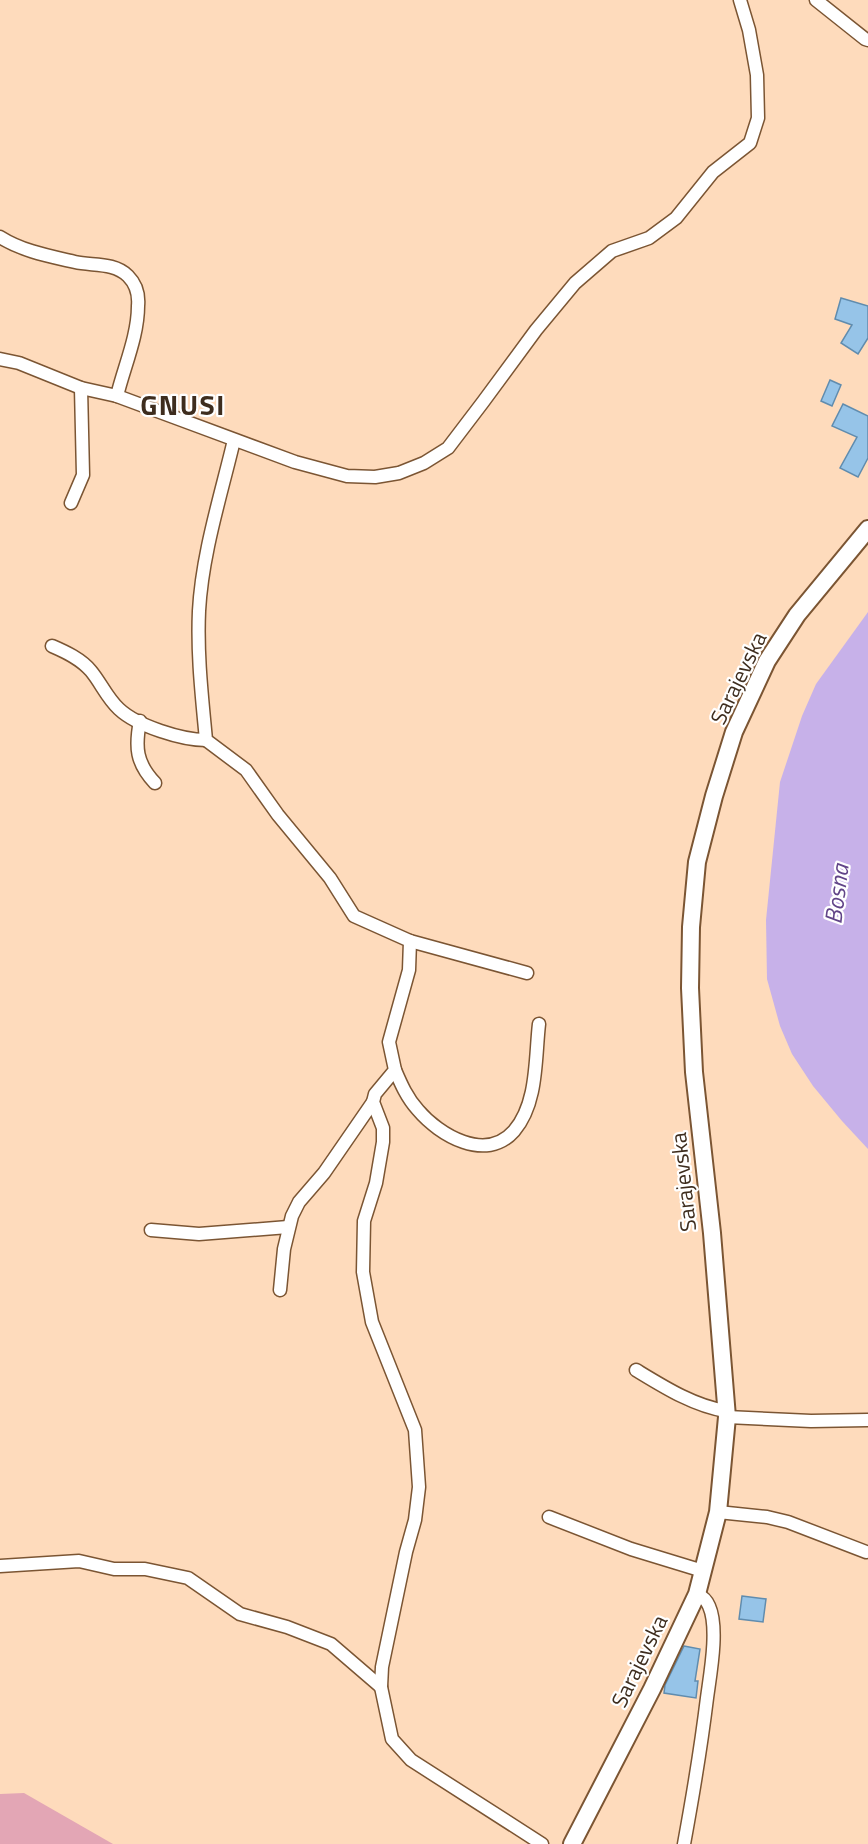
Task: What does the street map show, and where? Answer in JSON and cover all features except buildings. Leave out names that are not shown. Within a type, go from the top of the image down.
[{"type":"main road","name":"Sarajevska","points":[[572,1844],[652,1689],[697,1594],[718,1512],[727,1414],[712,1233],[693,1061],[690,987],[691,927],[697,862],[734,732],[767,661],[797,615],[868,529]]},
{"type":"street","points":[[0,359],[19,363],[81,388],[117,396],[296,462],[347,476],[375,477],[424,463],[448,448],[536,330],[575,283],[612,251],[649,238],[676,218],[713,172],[750,142],[758,118],[757,75],[749,30],[740,0]]},
{"type":"street","points":[[816,0],[865,39],[868,39]]},
{"type":"street","points":[[0,237],[13,245],[78,263],[103,265],[128,276],[137,290],[138,306],[135,330],[117,396]]},
{"type":"street","points":[[72,502],[83,475],[81,388]]},
{"type":"street","points":[[207,740],[198,667],[199,609],[206,560],[234,440]]},
{"type":"street","points":[[52,646],[72,655],[91,671],[101,688],[119,709],[154,728],[180,736],[207,740],[246,770],[278,815],[330,878],[354,916],[410,940],[527,973]]},
{"type":"street","points":[[140,721],[137,736],[142,770],[155,783]]},
{"type":"street","points":[[410,940],[409,970],[389,1042],[395,1070],[404,1090],[418,1111],[446,1134],[466,1144],[485,1145],[503,1141],[515,1130],[532,1090],[538,1024]]},
{"type":"street","points":[[280,1290],[288,1227],[299,1202],[324,1173],[373,1102],[375,1094],[395,1070]]},
{"type":"street","points":[[373,1102],[383,1128],[376,1183],[364,1221],[363,1272],[372,1322],[415,1430],[419,1487],[416,1520],[406,1552],[382,1667],[381,1687],[392,1739],[411,1760],[542,1844]]},
{"type":"street","points":[[151,1230],[199,1234],[288,1227]]},
{"type":"street","points":[[636,1370],[689,1400],[727,1414],[812,1421],[868,1420]]},
{"type":"street","points":[[718,1512],[767,1516],[866,1552]]},
{"type":"street","points":[[549,1517],[632,1549],[703,1571]]},
{"type":"street","points":[[0,1566],[79,1561],[114,1569],[145,1569],[188,1578],[240,1614],[287,1627],[331,1644],[381,1687]]},
{"type":"street","points":[[684,1844],[698,1767],[712,1660],[713,1629],[710,1607],[702,1596],[697,1594]]},
{"type":"shaded area","points":[[24,1793],[113,1844],[0,1844],[0,1794]]},
{"type":"water","name":"Bosna","points":[[868,612],[868,1149],[813,1086],[792,1054],[780,1026],[767,979],[766,920],[780,782],[802,716],[816,684]]},
{"type":"district","name":"GNUSI","points":[[183,405]]}]
